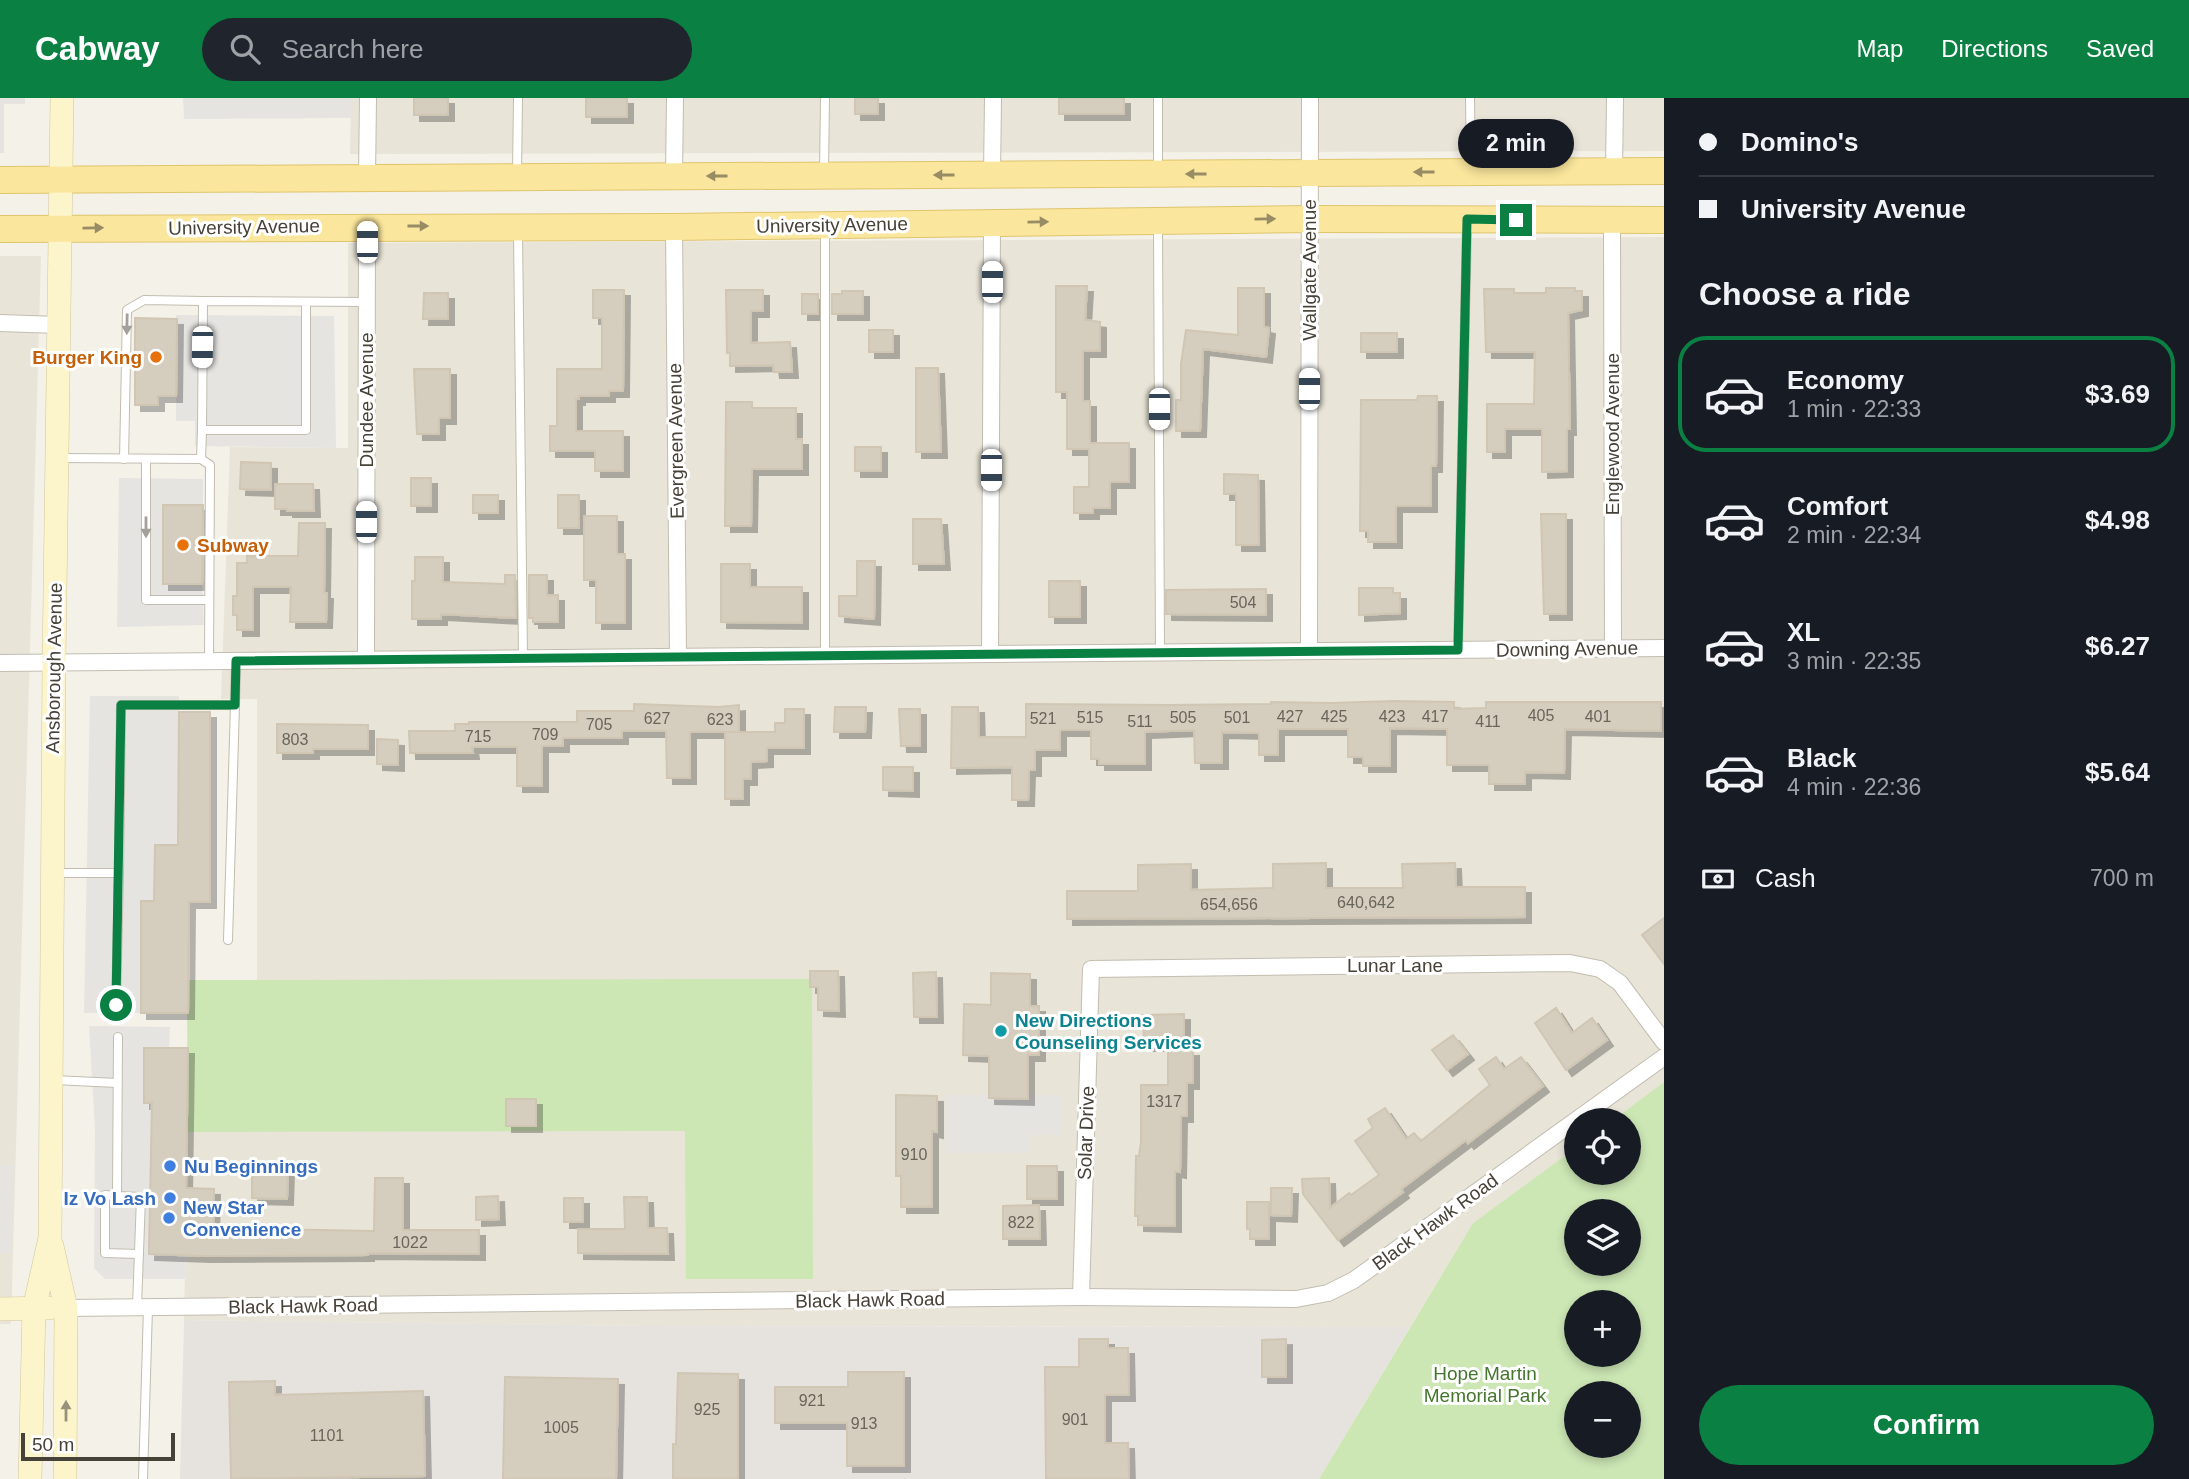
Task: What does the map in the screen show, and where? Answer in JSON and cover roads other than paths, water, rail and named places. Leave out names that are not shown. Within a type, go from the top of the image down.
[{"type":"main road","name":"Ansborough Avenue","points":[[30,1479],[34,1309],[50,1238],[62,98]]},
{"type":"main road","points":[[0,180],[1664,171]]},
{"type":"main road","name":"University Avenue","points":[[0,229],[674,227],[1309,219],[1664,220]]},
{"type":"main road","name":"Ansborough Avenue","points":[[50,1238],[66,1308],[65,1479]]},
{"type":"main road","name":"Black Hawk Road","points":[[0,1310],[66,1308]]},
{"type":"street","points":[[367,178],[368,98]]},
{"type":"street","points":[[674,177],[675,98]]},
{"type":"street","points":[[992,175],[993,98]]},
{"type":"street","name":"Wallgate Avenue","points":[[1309,651],[1310,98]]},
{"type":"street","points":[[1614,171],[1615,98]]},
{"type":"street","name":"Englewood Avenue","points":[[1612,220],[1613,649]]},
{"type":"street","points":[[990,654],[992,223]]},
{"type":"street","name":"Dundee Avenue","points":[[366,658],[367,226]]},
{"type":"street","name":"Evergreen Avenue","points":[[674,227],[678,656]]},
{"type":"street","points":[[0,323],[58,325]]},
{"type":"street","name":"Downing Avenue","points":[[0,663],[1664,648]]},
{"type":"street","name":"Lunar Lane","points":[[1091,969],[1570,963],[1600,969],[1620,983],[1664,1042]]},
{"type":"street","name":"Solar Drive","points":[[1081,1297],[1091,969]]},
{"type":"street","name":"Black Hawk Road","points":[[66,1308],[1081,1297],[1296,1299],[1328,1293],[1366,1272],[1664,1057]]},
{"type":"lane","points":[[517,177],[518,98]]},
{"type":"lane","points":[[823,176],[825,98]]},
{"type":"lane","points":[[1158,98],[1158,174]]},
{"type":"lane","points":[[1470,98],[1471,172]]},
{"type":"lane","points":[[1458,650],[1467,219]]},
{"type":"lane","points":[[1158,220],[1160,652]]},
{"type":"lane","points":[[825,225],[825,654]]},
{"type":"lane","points":[[518,226],[523,657]]},
{"type":"lane","points":[[124,459],[127,310],[144,300],[367,302]]},
{"type":"lane","points":[[201,459],[203,301]]},
{"type":"lane","points":[[202,430],[306,430],[306,302]]},
{"type":"lane","points":[[57,458],[201,459],[210,465],[209,661]]},
{"type":"lane","points":[[146,459],[146,600],[209,600]]},
{"type":"lane","points":[[228,940],[236,661]]},
{"type":"lane","points":[[116,1005],[121,705],[235,705]]},
{"type":"lane","points":[[52,873],[119,873]]},
{"type":"lane","points":[[117,1196],[118,1037]]},
{"type":"lane","points":[[51,1080],[117,1083]]},
{"type":"lane","points":[[139,1254],[105,1253],[105,1195],[141,1197],[139,1254],[143,1307],[143,1479]]},
{"type":"place","name":"Burger King","points":[[156,357]]},
{"type":"place","name":"Subway","points":[[183,545]]},
{"type":"place","name":"New Directions Counseling Services","points":[[1001,1031]]},
{"type":"place","name":"Nu Beginnings","points":[[170,1166]]},
{"type":"place","name":"Iz Vo Lash","points":[[170,1198]]},
{"type":"place","name":"New Star Convenience","points":[[169,1218]]},
{"type":"park label","name":"Hope Martin Memorial Park","points":[[1485,1384]]}]
